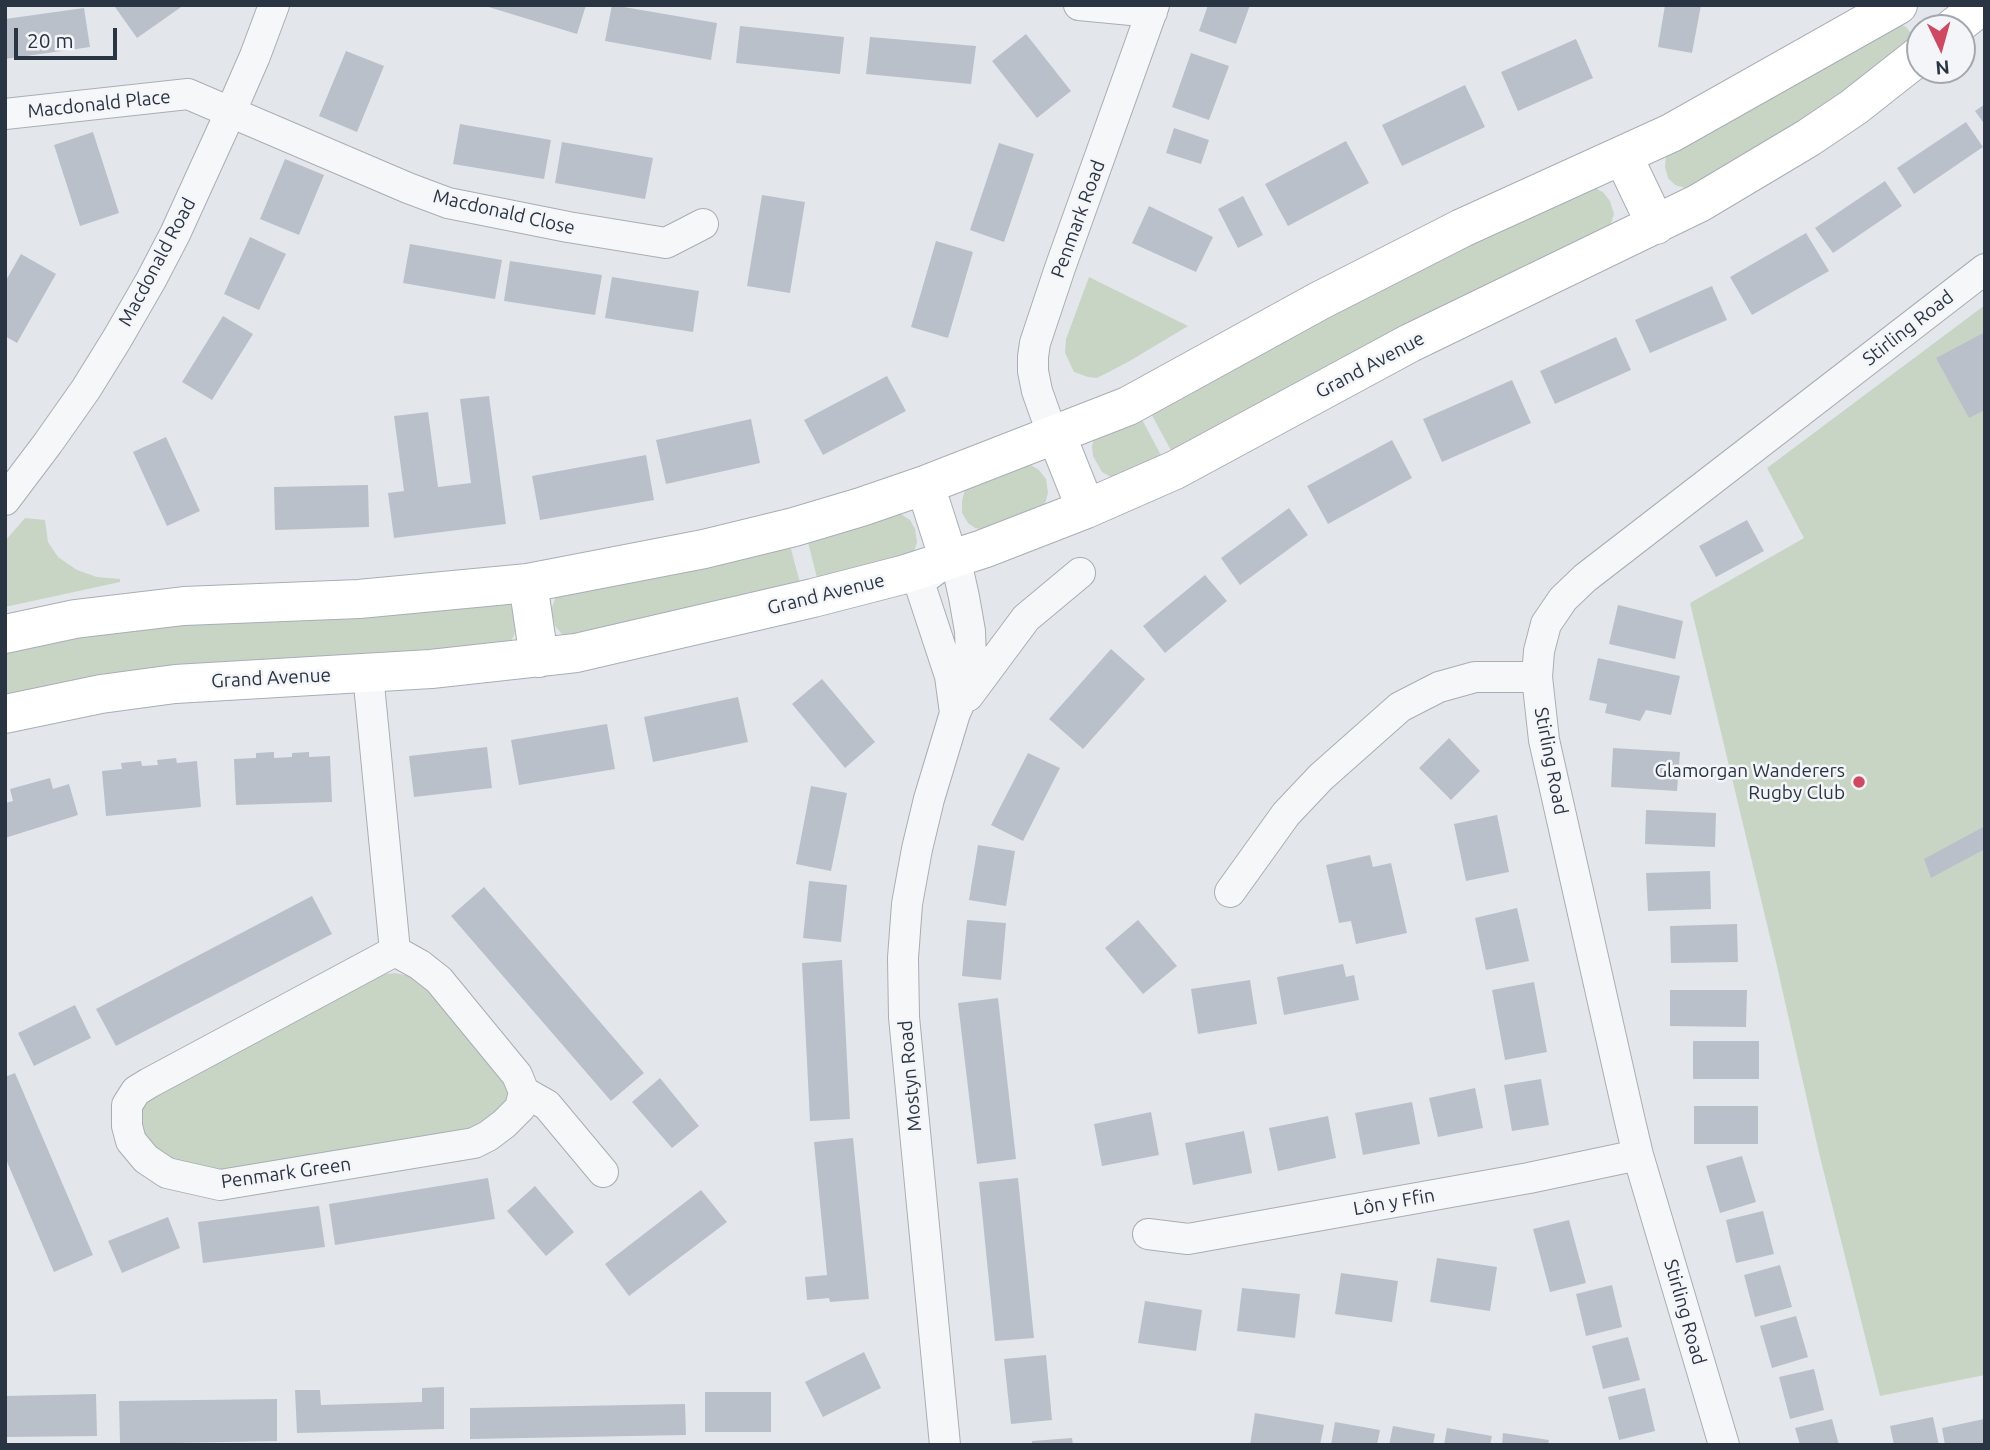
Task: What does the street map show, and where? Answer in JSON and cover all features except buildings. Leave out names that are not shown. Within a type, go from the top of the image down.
[{"type":"street","name":"Macdonald Road","points":[[5,500],[48,443],[117,339],[175,234],[255,56],[274,5]]},
{"type":"street","points":[[1079,5],[1153,9]]},
{"type":"street","points":[[5,634],[75,619],[184,606],[359,599],[528,583],[704,549],[861,507],[1128,406],[1404,257],[1558,183],[1671,133],[1898,5]]},
{"type":"street","name":"Penmark Road","points":[[1056,434],[1048,422],[1037,391],[1033,371],[1035,343],[1153,9]]},
{"type":"street","name":"Grand Avenue","points":[[5,714],[101,694],[175,684],[431,670],[588,651],[813,598],[983,549],[1086,509],[1175,470],[1434,331],[1656,226],[1808,138],[1854,107],[1906,66]]},
{"type":"street","name":"Macdonald Place","points":[[5,114],[188,94],[231,111]]},
{"type":"street","name":"Macdonald Close","points":[[231,111],[448,203],[666,243],[703,223]]},
{"type":"street","points":[[1623,156],[1656,226]]},
{"type":"street","name":"Stirling Road","points":[[1724,1445],[1638,1155],[1544,740],[1537,677],[1539,651],[1546,624],[1563,599],[1585,578],[1985,269]]},
{"type":"street","points":[[1056,434],[1086,509]]},
{"type":"street","points":[[925,485],[949,560]]},
{"type":"street","name":"Mostyn Road","points":[[944,1445],[904,1017],[903,958],[907,904],[917,849],[955,713],[967,687],[971,659],[970,631],[958,570],[949,560],[919,582],[950,676],[955,713]]},
{"type":"street","name":"Mostyn Road","points":[[955,713],[1026,618],[1080,573]]},
{"type":"street","points":[[528,583],[539,658]]},
{"type":"street","points":[[368,674],[395,951],[439,980],[517,1075],[524,1091],[547,1105],[603,1172]]},
{"type":"street","points":[[1230,892],[1286,814],[1321,777],[1400,708],[1439,687],[1475,677],[1537,677]]},
{"type":"street","name":"Penmark Green","points":[[395,951],[136,1091],[127,1105],[127,1126],[131,1141],[146,1159],[167,1173],[220,1185],[474,1143],[504,1124],[520,1108],[524,1091]]},
{"type":"street","name":"Lôn y Ffin","points":[[1148,1234],[1188,1239],[1529,1178],[1638,1155]]},
{"type":"green space","points":[[1898,23],[1906,27],[1906,42],[1814,114],[1688,189],[1675,185],[1668,178],[1666,156]]},
{"type":"green space","points":[[1588,185],[1603,192],[1610,201],[1614,214],[1610,226],[1174,456],[1147,406]]},
{"type":"green space","points":[[1089,277],[1188,326],[1097,378],[1074,372],[1065,353],[1066,339]]},
{"type":"green space","name":"Glamorgan Wanderers Rugby Club","points":[[1985,305],[1985,1375],[1880,1396],[1819,1153],[1690,603],[1804,538],[1767,468]]},
{"type":"green space","points":[[1138,412],[1163,459],[1111,477],[1102,472],[1093,456],[1092,446],[1096,433]]},
{"type":"green space","points":[[1029,464],[1039,470],[1046,479],[1048,493],[1039,512],[990,531],[975,528],[968,523],[962,513],[965,489]]},
{"type":"green space","points":[[889,511],[910,520],[917,542],[914,552],[819,586],[806,534]]},
{"type":"green space","points":[[25,518],[45,520],[48,542],[58,557],[77,570],[97,577],[120,579],[120,582],[5,607],[5,541]]},
{"type":"green space","points":[[788,538],[802,590],[570,639],[555,626],[551,610],[556,596]]},
{"type":"green space","points":[[499,597],[511,606],[517,620],[514,636],[506,648],[5,702],[5,644],[32,637]]},
{"type":"green space","points":[[395,973],[415,977],[430,987],[511,1091],[508,1101],[481,1126],[221,1173],[185,1167],[153,1149],[142,1138],[139,1121],[142,1108],[157,1092],[375,975]]},
{"type":"place","name":"Glamorgan Wanderers Rugby Club","points":[[1859,782]]}]
